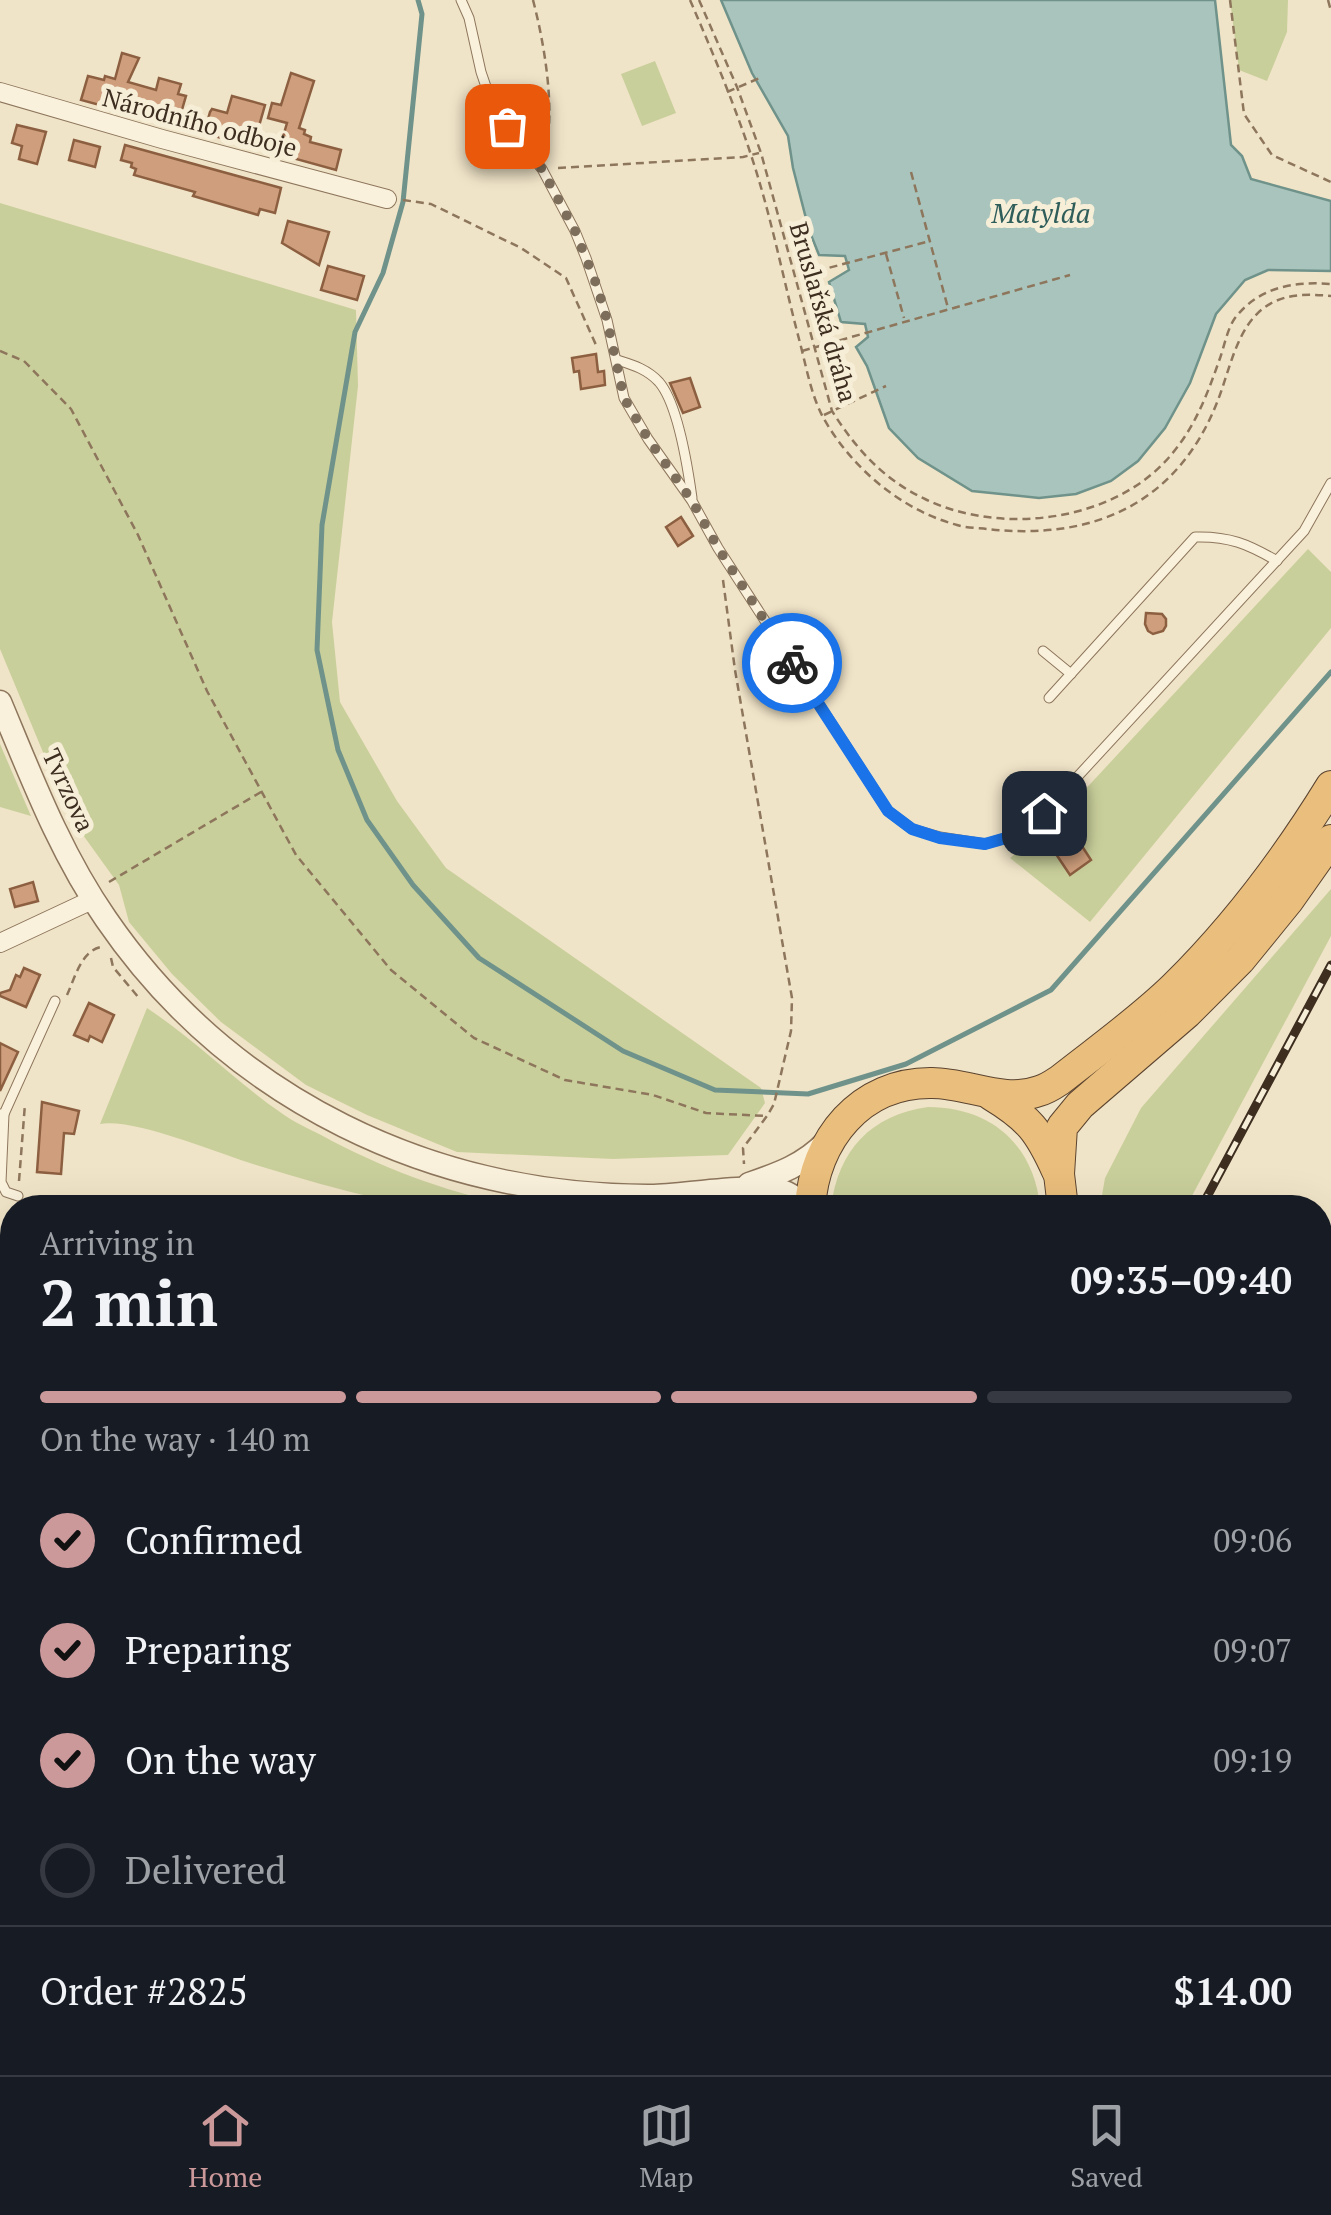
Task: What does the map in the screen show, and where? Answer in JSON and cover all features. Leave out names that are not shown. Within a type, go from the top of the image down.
[{"type":"highway","points":[[810,1195],[829,1139],[861,1106],[895,1088],[930,1082],[1017,1096],[1060,1080],[1201,960],[1266,884],[1331,786]]},
{"type":"highway","points":[[1061,1195],[1058,1174],[1062,1127],[1080,1106],[1188,1013],[1240,960],[1331,840]]},
{"type":"highway","points":[[987,1092],[1018,1112],[1043,1140],[1058,1174]]},
{"type":"street","name":"Národního odboje","points":[[0,92],[387,199]]},
{"type":"street","name":"Tvrzova","points":[[0,702],[41,800],[79,875],[100,891],[106,920],[150,976],[220,1045],[289,1096],[371,1140],[488,1178],[561,1190],[636,1195]]},
{"type":"street","points":[[0,943],[100,891]]},
{"type":"street","points":[[732,1190],[790,1169],[829,1139]]},
{"type":"street","name":"Tvrzova","points":[[689,1195],[732,1190]]},
{"type":"street","points":[[732,1190],[782,1191],[789,1195]]},
{"type":"lane","points":[[460,0],[469,18],[494,110],[542,169],[592,272],[624,398],[888,811],[912,829],[940,838],[985,844],[1013,836],[1044,813],[1304,531],[1331,483]]},
{"type":"lane","points":[[616,360],[640,367],[660,384],[678,425],[692,501]]},
{"type":"lane","points":[[1050,698],[1194,537],[1219,536],[1250,545],[1277,560]]},
{"type":"lane","points":[[1043,651],[1071,674]]},
{"type":"lane","points":[[15,1195],[6,1192],[0,1182],[2,1114],[59,1002]]},
{"type":"path","points":[[533,0],[548,79],[548,144],[542,169],[751,156],[760,152]]},
{"type":"path","points":[[690,0],[751,156],[822,416],[849,456],[892,495],[942,519],[958,526],[1020,533],[1086,524],[1113,516],[1143,500],[1188,457],[1218,402],[1248,326],[1264,307],[1304,293],[1331,296]]},
{"type":"path","name":"Bruslařská dráha","points":[[699,0],[760,152],[832,411],[868,459],[938,506],[990,517],[1059,517],[1115,500],[1150,477],[1171,456],[1205,403],[1234,320],[1262,294],[1291,284],[1331,284]]},
{"type":"path","points":[[1230,0],[1244,114],[1272,155],[1331,182]]},
{"type":"path","points":[[1328,0],[1331,10]]},
{"type":"path","points":[[726,92],[762,77]]},
{"type":"path","points":[[911,172],[948,309]]},
{"type":"path","points":[[408,201],[431,204],[521,248],[566,278],[596,345]]},
{"type":"path","points":[[817,271],[930,240]]},
{"type":"path","points":[[885,252],[905,322]]},
{"type":"path","points":[[802,350],[1070,276]]},
{"type":"path","points":[[0,351],[24,360],[72,409],[138,535],[207,692],[296,854],[391,970],[474,1038],[565,1080],[654,1095],[706,1114],[768,1116]]},
{"type":"path","points":[[822,416],[886,386]]},
{"type":"path","points":[[718,548],[735,670],[792,998],[792,1031],[774,1104],[743,1148],[744,1167]]},
{"type":"path","points":[[100,891],[262,792]]},
{"type":"path","points":[[59,1002],[86,955],[92,949],[107,946]]},
{"type":"path","points":[[110,956],[113,966],[138,998]]},
{"type":"path","points":[[18,1195],[25,1102]]},
{"type":"green space","points":[[1230,0],[1288,0],[1287,32],[1267,81],[1239,70]]},
{"type":"green space","points":[[655,61],[676,113],[642,126],[621,74]]},
{"type":"green space","points":[[0,203],[356,310],[358,386],[332,622],[340,702],[397,801],[446,868],[761,1088],[765,1103],[728,1155],[613,1159],[457,1152],[306,1085],[221,1022],[172,974],[129,922],[119,885],[70,817],[0,649]]},
{"type":"green space","points":[[1308,549],[1331,572],[1331,628],[1090,922],[1010,858],[1055,822]]},
{"type":"green space","points":[[0,744],[31,816],[0,807]]},
{"type":"green space","points":[[1331,889],[1331,936],[1192,1195],[1102,1195],[1105,1178],[1141,1108]]},
{"type":"green space","points":[[147,1008],[263,1100],[300,1124],[369,1159],[470,1195],[364,1195],[272,1170],[155,1131],[100,1124]]},
{"type":"green space","points":[[928,1107],[951,1109],[990,1122],[1019,1148],[1038,1195],[833,1195],[841,1168],[861,1139],[874,1127],[908,1111]]},
{"type":"water","name":"Matylda","points":[[721,0],[1215,0],[1231,145],[1242,156],[1251,179],[1331,201],[1331,271],[1268,270],[1245,280],[1216,314],[1190,383],[1165,428],[1138,461],[1111,481],[1076,494],[1039,498],[972,491],[918,458],[889,428],[867,366],[856,347],[868,337],[865,324],[841,322],[829,282],[849,270],[845,256],[819,255],[809,230],[788,136],[752,73]]},
{"type":"building","points":[[122,53],[139,58],[128,82],[156,90],[159,78],[181,84],[178,94],[186,96],[181,113],[143,104],[140,116],[81,100],[88,76],[115,79]]},
{"type":"building","points":[[291,73],[314,81],[299,128],[311,137],[310,142],[341,150],[336,170],[278,154],[287,123],[268,118],[272,103],[281,105]]},
{"type":"building","points":[[232,96],[265,105],[253,147],[207,134],[205,130],[212,109],[227,113]]},
{"type":"building","points":[[17,125],[46,132],[37,164],[19,159],[22,146],[12,143]]},
{"type":"building","points":[[74,140],[100,147],[95,167],[69,160]]},
{"type":"building","points":[[125,145],[281,188],[275,213],[260,209],[258,215],[134,175],[132,163],[121,160]]},
{"type":"building","points":[[288,221],[329,232],[319,265],[282,243]]},
{"type":"building","points":[[328,266],[364,276],[357,300],[321,290]]},
{"type":"building","points":[[596,354],[598,372],[604,371],[605,385],[581,389],[579,371],[574,372],[572,358]]},
{"type":"building","points":[[690,378],[700,407],[683,413],[670,383]]},
{"type":"building","points":[[681,517],[693,536],[678,546],[666,527]]},
{"type":"building","points":[[1146,613],[1162,614],[1166,619],[1163,631],[1148,631]]},
{"type":"building","points":[[1078,840],[1091,860],[1070,875],[1056,854]]},
{"type":"building","points":[[33,882],[38,901],[15,907],[10,889]]},
{"type":"building","points":[[24,968],[40,975],[26,1007],[0,996],[10,990]]},
{"type":"building","points":[[89,1003],[114,1015],[102,1042],[74,1035]]},
{"type":"building","points":[[0,1043],[18,1052],[0,1091]]},
{"type":"building","points":[[42,1102],[79,1111],[74,1134],[64,1133],[61,1174],[37,1172]]},
{"type":"waterway","points":[[418,0],[422,14],[403,202],[383,273],[355,332],[322,525],[317,650],[338,750],[367,820],[413,885],[479,958],[623,1051],[715,1090],[808,1094],[906,1064],[1051,990],[1331,672]]},
{"type":"railway","points":[[1208,1195],[1331,965]]},
{"type":"way so far","points":[[507,126],[542,169],[575,231],[607,320],[624,398],[792,663]]},
{"type":"route","points":[[792,663],[888,811],[912,829],[940,838],[985,844],[1013,836],[1044,813]]}]
